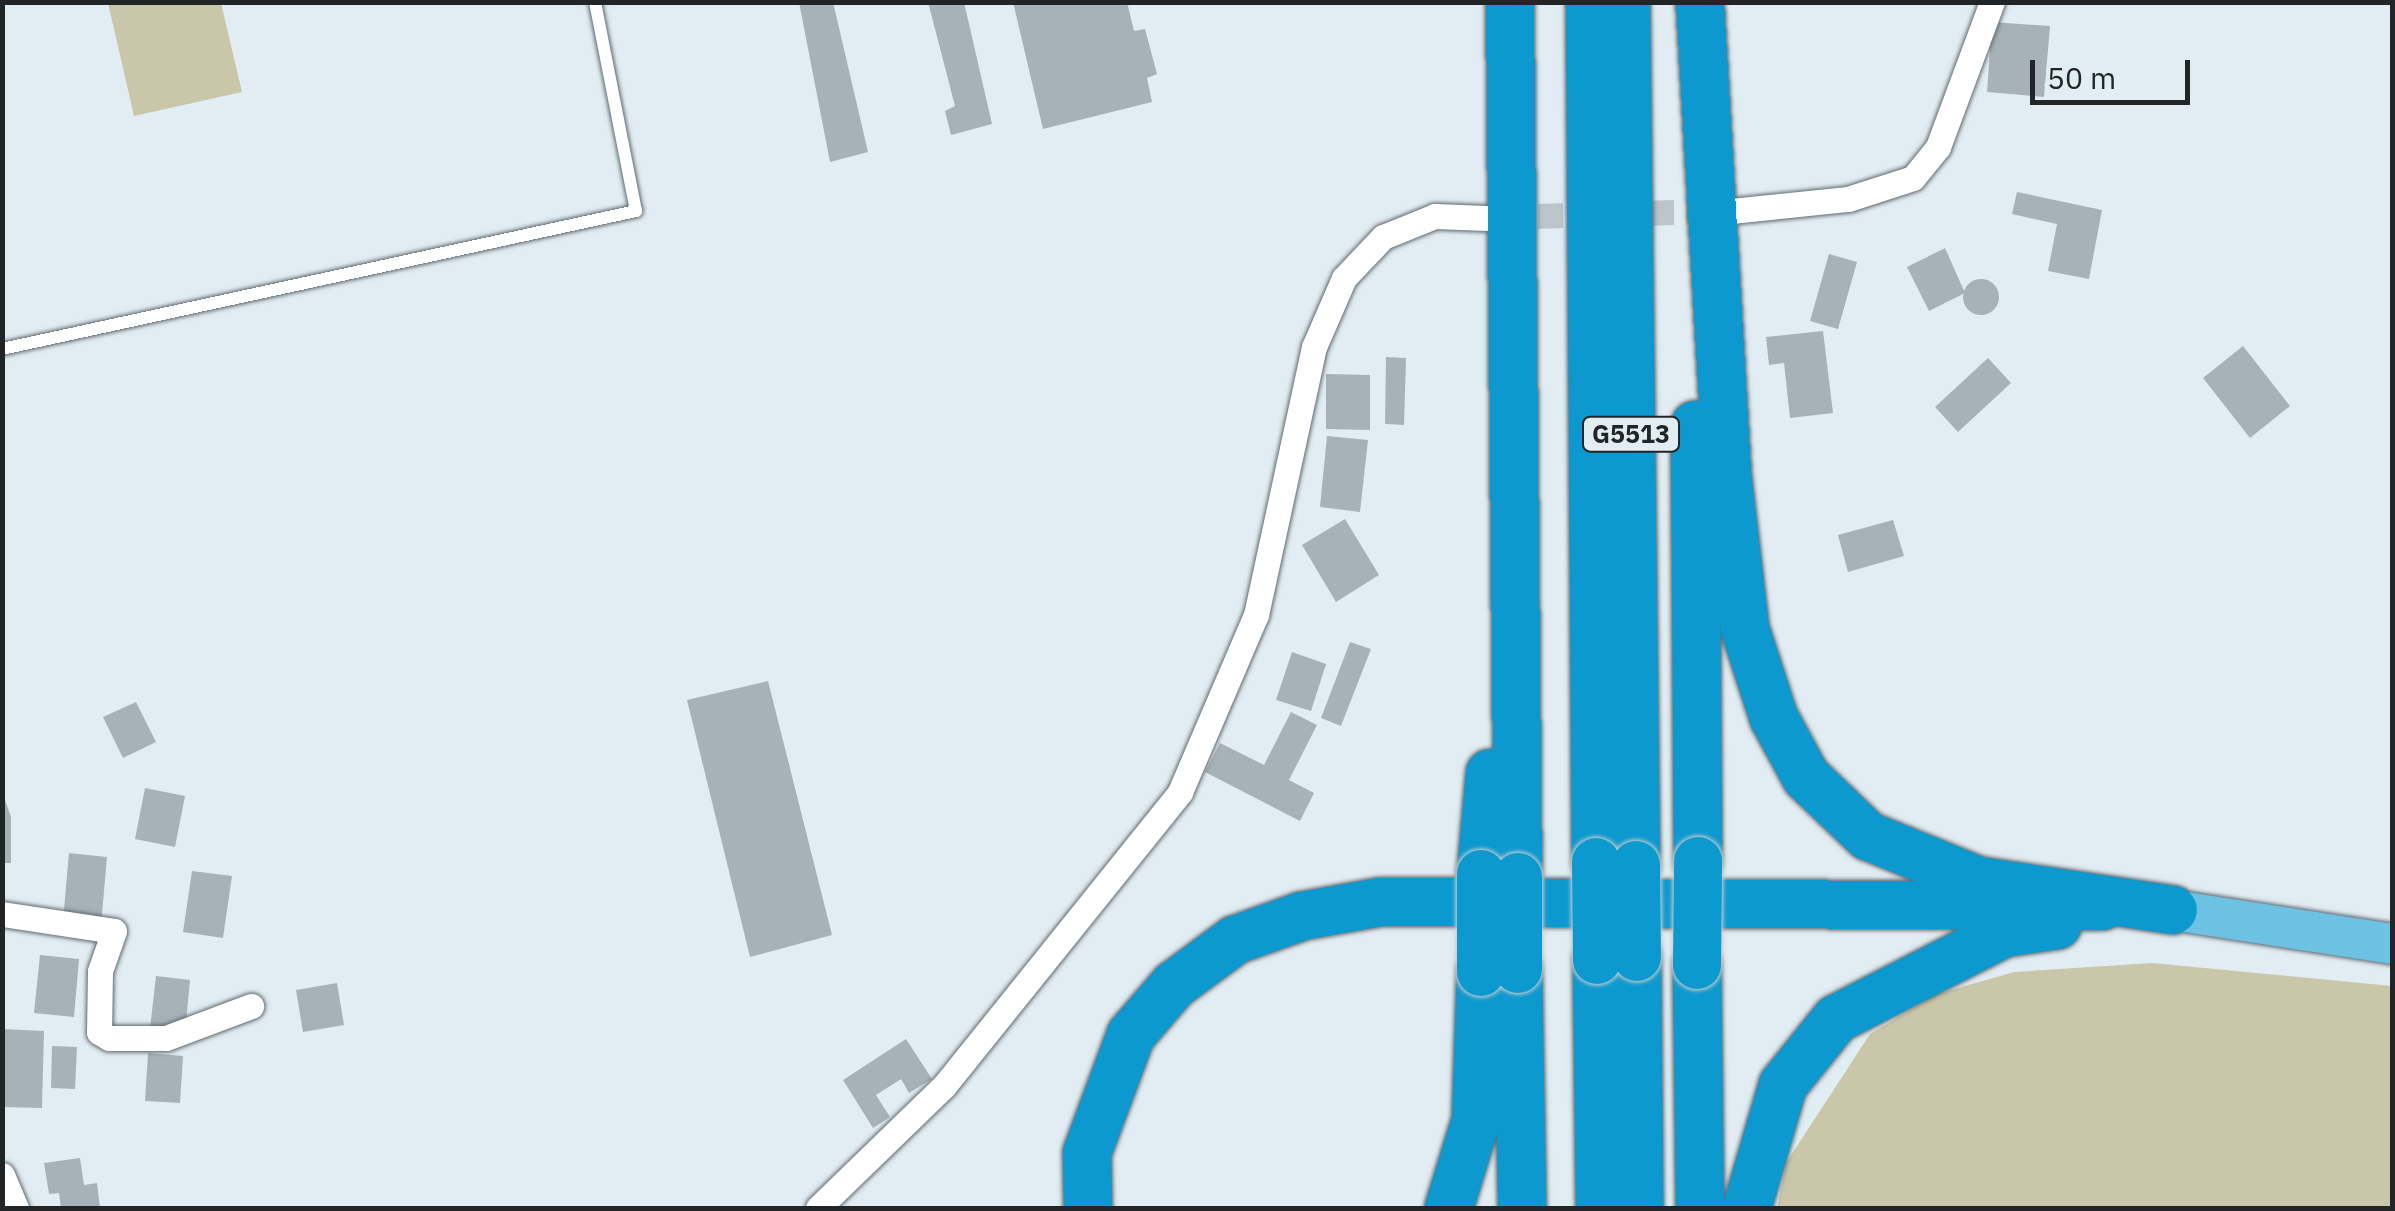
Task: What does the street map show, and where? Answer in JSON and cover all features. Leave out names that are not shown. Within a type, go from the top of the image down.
[{"type":"highway","points":[[1510,2],[1515,496],[1500,970],[1522,1208]]},
{"type":"highway","name":"G5513","points":[[1590,2],[1617,958],[1639,1208]]},
{"type":"highway","name":"G5513","points":[[1616,864],[1626,2]]},
{"type":"highway","points":[[1690,2],[1700,1208]]},
{"type":"highway","points":[[1700,2],[1728,473],[1746,629],[1774,718],[1806,777],[1868,836],[1980,881],[2102,906]]},
{"type":"highway","points":[[1088,1208],[1087,1153],[1131,1035],[1174,985],[1235,940],[1302,916],[1380,902],[2102,906],[2172,913]]},
{"type":"highway","points":[[1122,1208],[1113,1168],[1120,1102],[1144,1050],[1188,998],[1249,958],[1306,938],[1390,923],[2004,933],[2172,913]]},
{"type":"highway","points":[[1748,1208],[1783,1085],[1836,1018],[2004,933]]},
{"type":"highway","name":"G5513","points":[[1600,1208],[1617,958]]},
{"type":"highway","points":[[1449,1208],[1476,1120],[1500,970]]},
{"type":"main road","points":[[2172,913],[2392,944]]},
{"type":"street","points":[[1731,211],[1848,199],[1912,178],[1938,147],[1992,2]]},
{"type":"street","points":[[818,1208],[944,1086],[1180,792],[1256,615],[1314,347],[1344,278],[1383,237],[1435,216],[1486,218]]},
{"type":"street","points":[[2,914],[114,931],[99,985],[99,1032],[109,1038],[166,1038],[250,1006]]},
{"type":"street","points":[[2,1175],[16,1208]]},
{"type":"lane","points":[[2,350],[636,211],[595,2]]},
{"type":"shaded area","points":[[108,3],[221,3],[242,92],[134,116]]},
{"type":"shaded area","points":[[2152,963],[2392,986],[2392,1208],[1777,1208],[1786,1163],[1870,1034],[1937,994],[2014,972]]},
{"type":"building","points":[[799,2],[833,2],[868,152],[830,162]]},
{"type":"building","points":[[928,2],[964,2],[992,124],[951,135],[945,111],[955,106]]},
{"type":"building","points":[[1013,2],[1127,2],[1134,31],[1145,29],[1157,74],[1147,78],[1152,102],[1043,129]]},
{"type":"building","points":[[1992,22],[2050,26],[2044,97],[1987,92]]},
{"type":"building","points":[[2017,192],[2102,210],[2089,279],[2048,271],[2057,224],[2012,214]]},
{"type":"building","points":[[1945,248],[1965,293],[1929,311],[1907,267]]},
{"type":"building","points":[[1829,254],[1857,262],[1838,329],[1810,321]]},
{"type":"building","points":[[1981,279],[1994,284],[1999,297],[1994,310],[1981,315],[1968,310],[1963,297],[1968,284]]},
{"type":"building","points":[[1823,331],[1833,413],[1790,418],[1784,363],[1769,365],[1766,337]]},
{"type":"building","points":[[2243,346],[2290,406],[2250,438],[2203,378]]},
{"type":"building","points":[[1386,357],[1406,358],[1404,425],[1385,424]]},
{"type":"building","points":[[1988,358],[2011,383],[1958,432],[1935,407]]},
{"type":"building","points":[[1326,374],[1370,375],[1370,430],[1326,429]]},
{"type":"building","points":[[1327,436],[1368,440],[1360,512],[1320,507]]},
{"type":"building","points":[[1345,519],[1379,575],[1336,602],[1302,545]]},
{"type":"building","points":[[1893,520],[1904,556],[1848,572],[1838,535]]},
{"type":"building","points":[[1350,642],[1371,649],[1341,726],[1321,718]]},
{"type":"building","points":[[1292,652],[1326,664],[1311,711],[1276,700]]},
{"type":"building","points":[[768,681],[832,935],[750,957],[687,700]]},
{"type":"building","points":[[136,702],[156,742],[123,758],[103,717]]},
{"type":"building","points":[[1291,712],[1317,725],[1289,780],[1314,793],[1300,821],[1205,772],[1220,743],[1264,765]]},
{"type":"building","points":[[145,788],[185,796],[175,847],[135,839]]},
{"type":"building","points":[[2,791],[11,817],[11,863],[2,863]]},
{"type":"building","points":[[69,853],[107,857],[101,925],[63,921]]},
{"type":"building","points":[[192,871],[232,876],[223,938],[183,932]]},
{"type":"building","points":[[40,955],[79,959],[74,1017],[34,1013]]},
{"type":"building","points":[[156,976],[190,980],[185,1033],[150,1029]]},
{"type":"building","points":[[337,983],[344,1025],[303,1032],[296,990]]},
{"type":"building","points":[[2,1029],[44,1031],[42,1108],[2,1107]]},
{"type":"building","points":[[906,1039],[932,1079],[909,1093],[901,1079],[876,1095],[890,1117],[873,1128],[843,1080]]},
{"type":"building","points":[[52,1046],[77,1047],[75,1089],[51,1088]]},
{"type":"building","points":[[148,1053],[183,1056],[180,1103],[145,1101]]},
{"type":"building","points":[[80,1158],[84,1185],[97,1183],[100,1208],[61,1208],[59,1193],[49,1194],[44,1163]]},
{"type":"tunnel","points":[[1501,217],[1721,211]]}]
